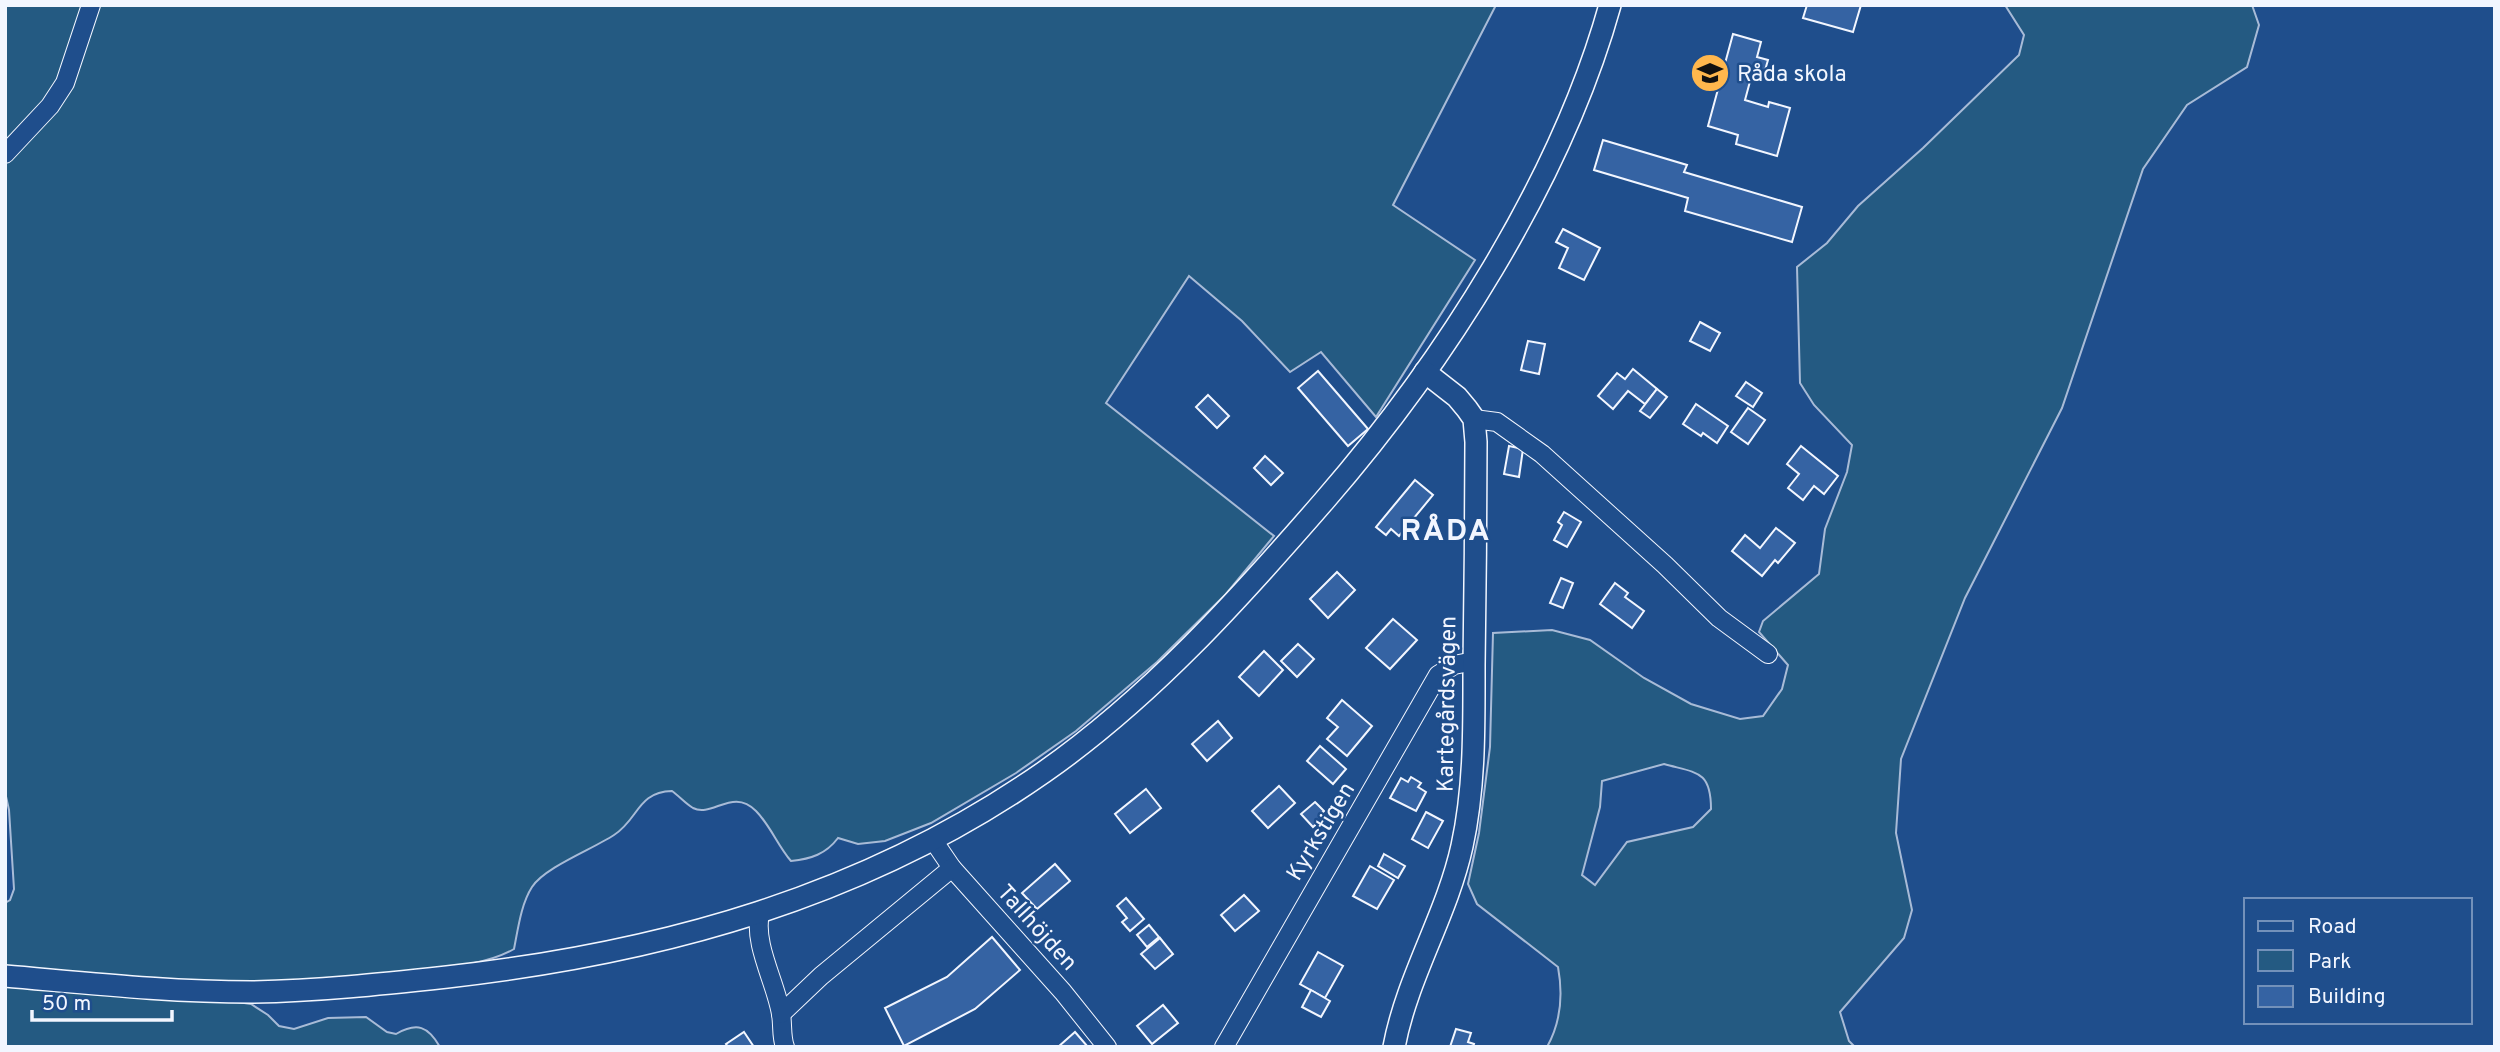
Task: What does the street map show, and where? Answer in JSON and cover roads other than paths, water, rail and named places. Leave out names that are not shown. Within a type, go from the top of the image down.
[{"type":"street","points":[[5,154],[50,106],[65,83],[91,5]]},
{"type":"street","points":[[5,976],[149,989],[252,992],[376,985],[520,968],[683,936],[760,914],[858,875],[933,841],[1044,773],[1107,724],[1162,675],[1246,591],[1349,472],[1425,372],[1483,283],[1560,141],[1596,56],[1610,5]]},
{"type":"street","points":[[1425,372],[1457,397],[1474,419],[1497,422],[1542,454],[1665,565],[1719,618],[1768,654]]},
{"type":"street","name":"Kartegårdsvägen","points":[[1394,1047],[1404,1005],[1453,881],[1471,797],[1476,442],[1474,419]]},
{"type":"street","name":"Kyrkstigen","points":[[1224,1047],[1438,675],[1454,665],[1474,661]]},
{"type":"street","name":"Tallhöjden","points":[[933,841],[952,868],[1041,967],[1107,1047]]},
{"type":"street","points":[[781,1014],[821,976],[952,868]]},
{"type":"street","points":[[760,914],[759,934],[781,1014],[785,1047]]},
{"type":"place","name":"Råda skola","points":[[1710,73]]},
{"type":"district","name":"RÅDA","points":[[1446,530]]}]
